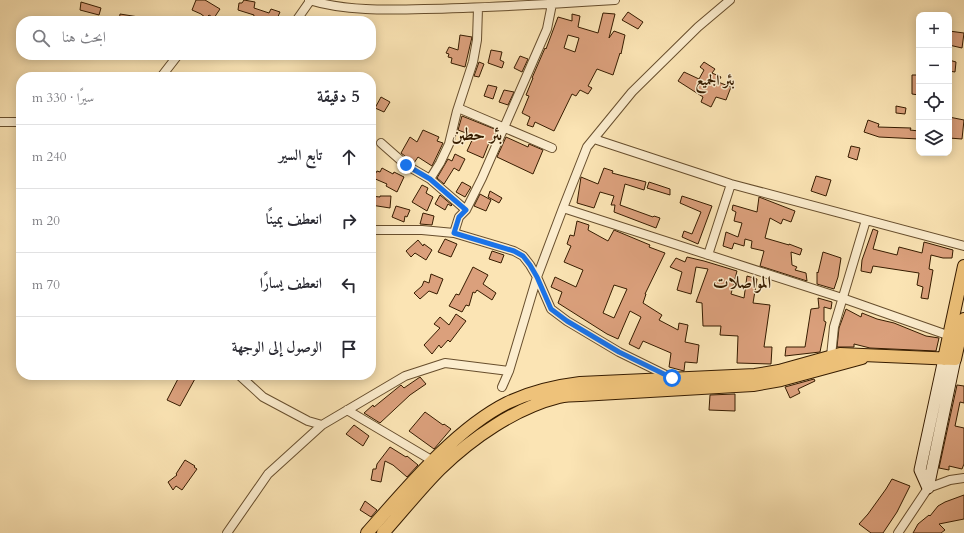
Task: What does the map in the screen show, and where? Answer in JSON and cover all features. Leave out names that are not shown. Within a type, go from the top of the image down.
[{"type":"main road","points":[[367,533],[433,461],[466,430],[507,403],[559,385],[761,374],[779,371],[840,354],[950,359],[964,266]]},
{"type":"main road","points":[[954,337],[964,319]]},
{"type":"main road","points":[[382,533],[439,470],[455,455],[494,427],[529,407],[561,396],[753,385],[781,380],[872,355]]},
{"type":"street","points":[[299,16],[310,0],[340,6],[382,10],[478,8],[615,0]]},
{"type":"street","points":[[502,387],[509,371],[537,277],[587,147],[632,92],[698,27],[730,0]]},
{"type":"street","points":[[454,233],[459,217],[466,210],[505,128],[547,29],[552,4]]},
{"type":"street","points":[[430,179],[449,144],[458,108],[473,62],[477,40],[478,8]]},
{"type":"street","points":[[165,72],[174,60]]},
{"type":"street","points":[[458,108],[552,148]]},
{"type":"street","points":[[0,122],[16,122]]},
{"type":"street","points":[[594,139],[731,184],[964,246]]},
{"type":"street","points":[[381,143],[406,165],[430,179],[466,210]]},
{"type":"street","points":[[708,255],[731,184]]},
{"type":"street","points":[[563,208],[842,298],[954,337]]},
{"type":"street","points":[[831,356],[834,326],[866,220]]},
{"type":"street","points":[[376,230],[422,230],[454,233],[514,251],[523,256],[530,265],[551,309],[567,321],[619,352],[672,378]]},
{"type":"street","points":[[928,488],[920,470],[950,359]]},
{"type":"street","points":[[228,533],[268,474],[322,425],[405,376],[445,363],[509,371]]},
{"type":"street","points":[[245,380],[264,397],[308,421],[322,425]]},
{"type":"street","points":[[347,410],[433,461]]},
{"type":"street","points":[[898,533],[928,488],[950,480],[964,478]]},
{"type":"building","points":[[196,0],[205,0],[220,9],[215,16],[204,16],[192,10]]},
{"type":"building","points":[[244,0],[255,2],[254,8],[269,13],[271,9],[280,12],[278,16],[254,16],[238,10],[239,3],[242,3]]},
{"type":"building","points":[[81,2],[101,8],[99,15],[80,10]]},
{"type":"building","points":[[628,12],[643,22],[638,29],[622,20]]},
{"type":"building","points":[[603,13],[615,14],[609,38],[614,31],[625,35],[621,54],[620,53],[613,75],[597,69],[588,86],[592,88],[588,94],[580,90],[576,96],[572,94],[554,131],[535,122],[533,127],[527,125],[530,117],[522,113],[529,96],[526,95],[558,17],[572,21],[572,14],[580,16],[578,27],[598,33]],"holes":[[[568,35],[579,38],[575,52],[564,48]]]},
{"type":"building","points":[[120,14],[132,16],[120,16]]},
{"type":"building","points":[[952,31],[964,33],[962,48],[952,46]]},
{"type":"building","points":[[460,35],[472,37],[465,67],[451,63],[452,58],[448,57],[449,54],[446,53],[449,47],[458,50]]},
{"type":"building","points":[[491,50],[502,52],[500,60],[504,62],[502,68],[488,63]]},
{"type":"building","points":[[520,56],[528,59],[522,72],[514,68]]},
{"type":"building","points":[[952,61],[956,62],[955,72],[952,72]]},
{"type":"building","points":[[479,62],[484,64],[479,77],[474,76]]},
{"type":"building","points":[[704,62],[715,69],[712,73],[721,77],[718,82],[731,87],[726,100],[716,97],[711,107],[701,102],[703,97],[678,81],[684,72],[699,79],[704,70],[700,67]]},
{"type":"building","points":[[912,75],[916,75],[916,95],[912,94]]},
{"type":"building","points":[[488,85],[497,87],[493,99],[484,96]]},
{"type":"building","points":[[504,90],[514,92],[508,105],[499,102]]},
{"type":"building","points":[[381,97],[390,102],[384,112],[376,108]]},
{"type":"building","points":[[896,106],[906,108],[905,114],[896,113]]},
{"type":"building","points":[[462,116],[497,130],[491,144],[489,143],[483,158],[467,151],[474,136],[458,130]]},
{"type":"building","points":[[952,118],[964,120],[962,139],[952,138]]},
{"type":"building","points":[[868,120],[879,124],[878,127],[911,128],[910,130],[916,131],[916,139],[879,137],[864,132]]},
{"type":"building","points":[[423,130],[439,137],[437,141],[443,143],[432,166],[418,157],[414,163],[401,153],[410,137],[417,142]]},
{"type":"building","points":[[506,137],[528,147],[529,144],[543,150],[533,174],[497,157]]},
{"type":"building","points":[[851,146],[860,148],[857,160],[848,157]]},
{"type":"building","points":[[455,154],[465,159],[459,171],[454,168],[444,184],[437,178],[448,159],[452,161]]},
{"type":"building","points":[[382,168],[393,174],[394,172],[404,177],[397,192],[386,186],[387,184],[376,179],[376,173],[377,171],[380,172]]},
{"type":"building","points":[[604,168],[613,171],[612,173],[646,182],[644,190],[625,184],[620,205],[653,217],[660,218],[656,228],[614,212],[615,205],[611,205],[614,196],[600,192],[594,208],[577,203],[581,177],[598,184]]},
{"type":"building","points":[[816,176],[831,180],[826,196],[811,191]]},
{"type":"building","points":[[462,182],[471,187],[465,197],[456,192]]},
{"type":"building","points":[[649,182],[670,189],[670,195],[647,188]]},
{"type":"building","points":[[422,185],[428,188],[426,193],[433,197],[427,211],[412,202]]},
{"type":"building","points":[[490,191],[502,198],[499,203],[488,197]]},
{"type":"building","points":[[480,194],[491,200],[486,211],[474,206]]},
{"type":"building","points":[[440,195],[452,205],[451,206],[448,204],[445,210],[435,204]]},
{"type":"building","points":[[391,196],[390,208],[376,206],[376,197]]},
{"type":"building","points":[[682,196],[712,206],[698,244],[682,237],[684,231],[692,234],[701,212],[680,203]]},
{"type":"building","points":[[759,197],[795,211],[791,222],[783,219],[781,224],[770,218],[765,238],[802,249],[800,255],[791,252],[792,265],[797,267],[795,270],[806,273],[807,281],[760,266],[764,251],[751,248],[752,241],[745,239],[744,246],[734,243],[732,249],[723,246],[726,232],[738,237],[742,223],[734,221],[736,212],[732,210],[733,205],[757,212]]},
{"type":"building","points":[[396,206],[410,210],[407,217],[405,216],[404,222],[392,217]]},
{"type":"building","points":[[423,213],[434,216],[432,225],[420,224]]},
{"type":"building","points":[[577,221],[589,225],[588,230],[608,241],[614,230],[665,253],[645,294],[643,303],[662,315],[659,320],[678,330],[679,323],[688,325],[685,342],[699,345],[697,363],[685,362],[684,371],[669,367],[671,353],[643,341],[639,349],[629,344],[641,317],[630,311],[618,339],[607,334],[558,303],[562,292],[551,287],[555,277],[576,287],[583,270],[564,262],[571,246],[567,244],[570,235],[574,236]],"holes":[[[614,285],[627,289],[614,318],[603,313]]]},
{"type":"building","points":[[873,229],[878,231],[873,249],[897,255],[899,247],[922,253],[924,242],[953,250],[952,258],[943,258],[931,255],[929,269],[933,270],[928,299],[921,298],[923,287],[917,285],[919,273],[873,266],[871,273],[861,271],[862,260]]},
{"type":"building","points":[[445,239],[457,244],[451,257],[438,252]]},
{"type":"building","points":[[418,240],[423,246],[424,244],[432,250],[426,260],[415,253],[411,257],[406,251]]},
{"type":"building","points":[[492,251],[504,255],[501,263],[489,259]]},
{"type":"building","points":[[823,252],[841,258],[838,277],[834,289],[817,284],[817,272],[818,273]]},
{"type":"building","points":[[687,257],[737,271],[731,294],[744,298],[747,276],[757,279],[753,303],[770,305],[764,347],[772,347],[771,364],[737,363],[738,336],[720,335],[721,326],[703,326],[702,303],[696,302],[708,269],[696,267],[691,294],[677,290],[682,272],[670,267],[676,258],[685,262]]},
{"type":"building","points":[[473,267],[488,275],[483,284],[496,293],[492,300],[477,290],[475,293],[473,292],[469,306],[466,305],[462,312],[449,306],[456,294],[459,295]]},
{"type":"building","points":[[431,274],[443,279],[437,294],[429,291],[420,299],[414,293],[422,286],[424,281],[429,283]]},
{"type":"building","points":[[818,298],[832,302],[831,309],[824,307],[824,321],[826,322],[820,352],[785,356],[786,347],[805,347],[811,309],[819,308]]},
{"type":"building","points":[[846,309],[861,317],[862,313],[877,319],[894,323],[926,336],[939,338],[936,351],[870,348],[854,344],[854,347],[837,347],[839,328]]},
{"type":"building","points":[[456,314],[466,321],[450,342],[448,340],[441,348],[439,345],[432,354],[424,345],[440,328],[434,324],[440,317],[449,325]]},
{"type":"building","points":[[420,377],[426,384],[410,395],[380,423],[364,413],[373,405],[374,407],[401,385],[404,388]]},
{"type":"building","points":[[814,379],[815,381],[798,389],[800,393],[790,398],[785,387]]},
{"type":"building","points":[[177,380],[194,380],[180,406],[167,400]]},
{"type":"building","points":[[957,385],[964,386],[964,403],[960,402],[955,426],[964,428],[964,464],[962,469],[949,466],[949,470],[939,468]]},
{"type":"building","points":[[735,394],[735,411],[709,410],[710,395]]},
{"type":"building","points":[[425,412],[451,429],[434,449],[409,431]]},
{"type":"building","points":[[354,425],[369,436],[363,446],[346,434]]},
{"type":"building","points":[[390,447],[406,457],[407,456],[418,465],[407,477],[393,465],[385,461],[381,482],[371,480],[373,469],[376,469],[377,464]]},
{"type":"building","points":[[185,460],[197,469],[182,490],[176,486],[173,490],[168,482],[177,475],[176,474]]},
{"type":"building","points":[[892,479],[910,486],[897,512],[883,533],[871,533],[859,524],[868,514]]},
{"type":"building","points":[[964,495],[964,519],[939,524],[945,530],[941,533],[913,533],[918,524],[929,515],[930,516],[938,506]]},
{"type":"building","points":[[365,501],[377,510],[371,517],[360,510]]},
{"type":"district","name":"بئر الجميع","points":[[715,80]]},
{"type":"district","name":"بئر حطبن","points":[[477,134]]},
{"type":"district","name":"المواصلات","points":[[742,282]]},
{"type":"route","points":[[406,165],[430,179],[466,210],[459,217],[454,233],[514,251],[523,256],[537,277],[551,309],[567,321],[619,352],[672,378]]}]
